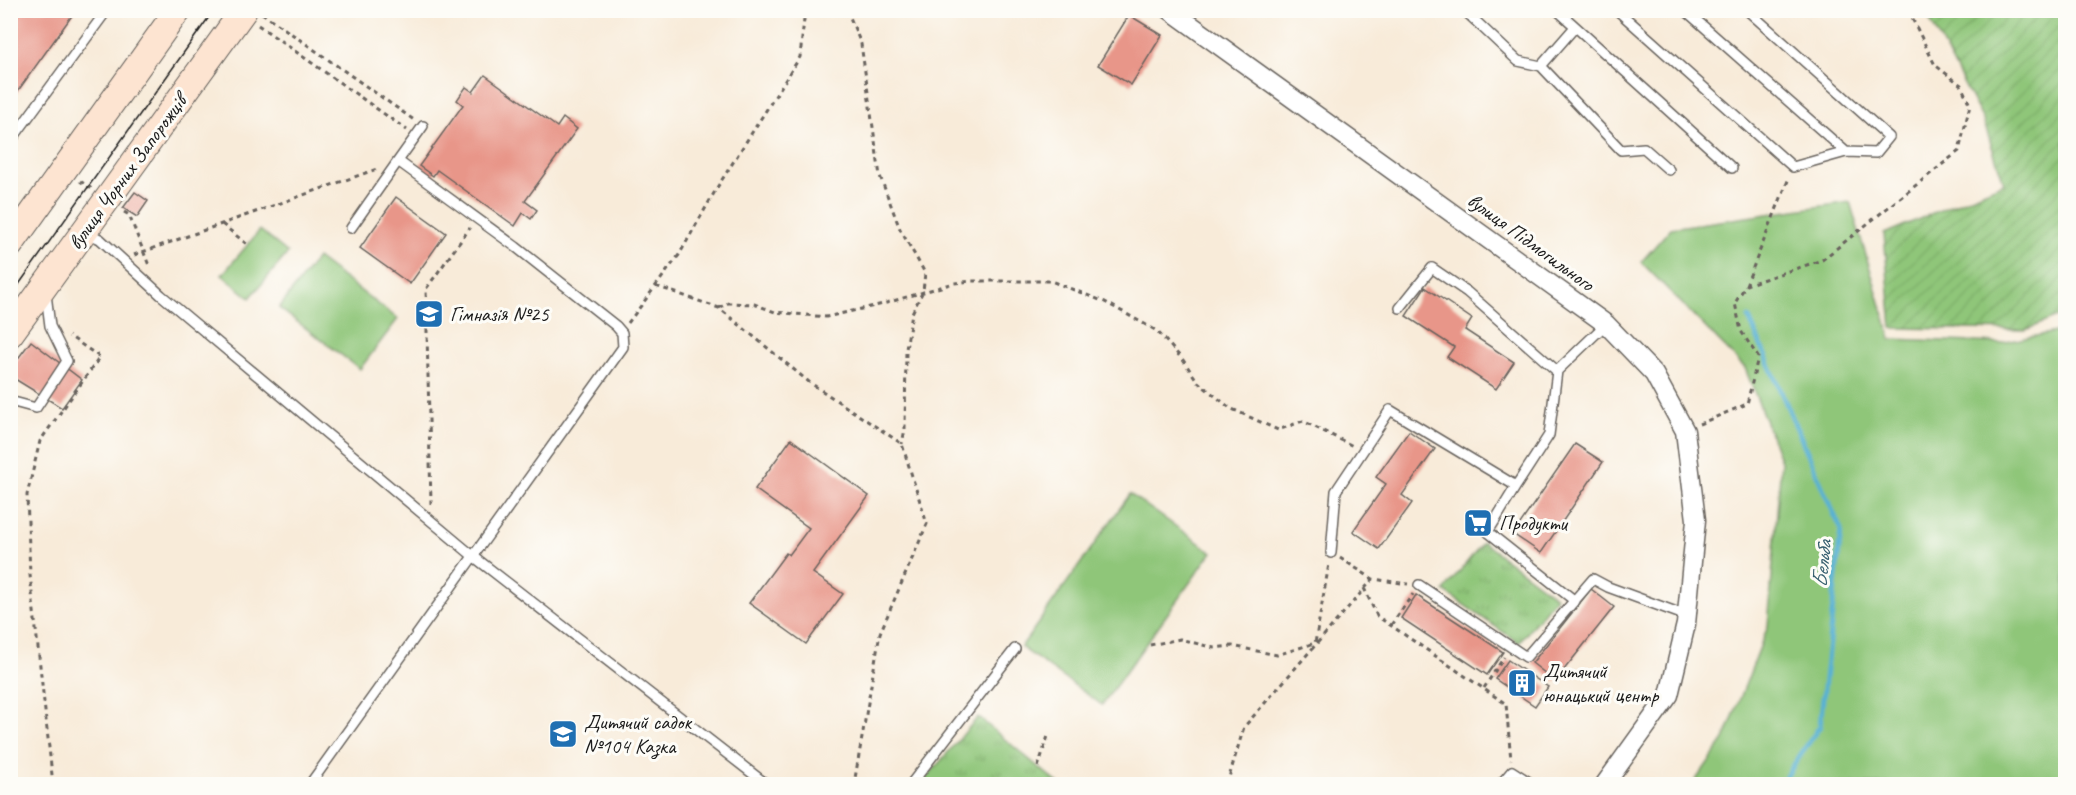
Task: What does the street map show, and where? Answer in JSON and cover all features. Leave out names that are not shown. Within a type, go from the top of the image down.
[{"type":"main road","points":[[10,244],[178,10]]},
{"type":"main road","name":"вулиця Чорних Запорожців","points":[[10,334],[248,11]]},
{"type":"street","name":"вулиця Підмогильного","points":[[1170,10],[1606,324],[1654,374],[1684,431],[1696,520],[1687,615],[1669,695],[1605,784]]},
{"type":"lane","points":[[10,142],[107,10]]},
{"type":"lane","points":[[1464,10],[1518,61],[1541,66],[1621,150],[1644,148],[1669,170]]},
{"type":"lane","points":[[1557,10],[1732,168]]},
{"type":"lane","points":[[1617,10],[1793,167],[1846,152],[1861,155],[1876,153],[1889,137],[1747,10]]},
{"type":"lane","points":[[1685,10],[1846,152]]},
{"type":"lane","points":[[1541,66],[1575,27]]},
{"type":"lane","points":[[351,228],[423,126]]},
{"type":"lane","points":[[310,784],[620,353],[624,340],[622,333],[477,219],[398,161]]},
{"type":"lane","points":[[85,231],[100,239],[161,295],[474,556],[766,784]]},
{"type":"lane","points":[[1400,308],[1432,268],[1467,292],[1557,371]]},
{"type":"lane","points":[[10,401],[36,408],[67,361],[50,326],[45,286]]},
{"type":"lane","points":[[1575,601],[1488,532],[1549,435],[1557,371],[1606,324]]},
{"type":"lane","points":[[1331,553],[1336,491],[1390,410],[1516,486]]},
{"type":"lane","points":[[1419,585],[1526,657],[1593,579],[1608,587],[1687,615]]},
{"type":"lane","points":[[911,784],[1015,649]]},
{"type":"lane","points":[[1502,784],[1512,771],[1532,784]]},
{"type":"path","points":[[622,333],[679,255],[718,186],[800,57],[805,10]]},
{"type":"path","points":[[848,10],[861,44],[880,176],[900,229],[925,273],[923,291],[912,313],[906,349],[905,429],[902,444],[927,524],[880,633],[854,784]]},
{"type":"path","points":[[1746,285],[1822,260],[1959,151],[1970,105],[1961,85],[1935,64],[1908,10]]},
{"type":"path","points":[[248,11],[423,126]]},
{"type":"path","points":[[248,11],[416,135]]},
{"type":"path","points":[[121,259],[398,161]]},
{"type":"path","points":[[1684,431],[1747,404],[1758,357],[1741,331],[1735,303],[1746,285],[1793,167]]},
{"type":"path","points":[[65,170],[129,215],[161,295]]},
{"type":"path","points":[[432,521],[426,289],[477,219]]},
{"type":"path","points":[[222,224],[248,245]]},
{"type":"path","points":[[719,308],[728,303],[754,304],[775,312],[826,317],[954,283],[1052,281],[1105,302],[1157,331],[1183,360],[1198,382],[1239,415],[1278,430],[1303,421],[1363,452]]},
{"type":"path","points":[[656,286],[719,308],[808,382],[902,444]]},
{"type":"path","points":[[53,784],[30,575],[27,495],[40,441],[100,357],[67,334]]},
{"type":"path","points":[[1315,643],[1331,553],[1373,579],[1419,585],[1391,625]]},
{"type":"path","points":[[1227,784],[1244,728],[1315,643],[1373,579]]},
{"type":"path","points":[[1364,588],[1377,616],[1506,704],[1512,771]]},
{"type":"path","points":[[1150,645],[1180,639],[1214,648],[1232,646],[1277,655],[1315,643]]},
{"type":"path","points":[[1484,688],[1511,647]]},
{"type":"path","points":[[1038,767],[1049,734]]},
{"type":"green space","points":[[1925,11],[2065,11],[2065,314],[2025,330],[1892,328],[1884,234],[2004,183],[1983,120]]},
{"type":"green space","points":[[1850,202],[1891,339],[2001,343],[2065,330],[2065,784],[1693,784],[1724,740],[1768,626],[1781,461],[1745,368],[1641,262],[1671,228]]},
{"type":"green space","points":[[260,230],[288,253],[250,298],[222,275]]},
{"type":"green space","points":[[317,258],[398,319],[360,369],[279,308]]},
{"type":"green space","points":[[1130,494],[1212,552],[1102,705],[1021,647]]},
{"type":"green space","points":[[1483,542],[1556,597],[1519,643],[1444,591]]},
{"type":"green space","points":[[978,717],[1059,784],[921,784]]},
{"type":"building","points":[[20,10],[76,10],[10,102],[10,24]]},
{"type":"building","points":[[1129,15],[1162,35],[1131,85],[1098,65]]},
{"type":"building","points":[[485,75],[557,127],[563,118],[577,129],[525,201],[537,210],[531,219],[523,213],[515,226],[437,170],[433,176],[419,166],[463,105],[457,100],[466,87],[473,92]]},
{"type":"building","points":[[135,192],[148,201],[137,217],[123,208]]},
{"type":"building","points":[[396,197],[446,233],[410,284],[360,248]]},
{"type":"building","points":[[1425,287],[1472,319],[1465,330],[1514,362],[1496,389],[1447,357],[1454,347],[1406,316]]},
{"type":"building","points":[[31,341],[82,380],[62,408],[10,376],[10,369]]},
{"type":"building","points":[[1409,431],[1435,449],[1402,495],[1412,503],[1379,549],[1353,531],[1386,484],[1376,477]]},
{"type":"building","points":[[791,439],[869,496],[813,573],[843,594],[806,644],[749,603],[786,553],[789,555],[809,528],[755,489]]},
{"type":"building","points":[[1575,444],[1603,462],[1541,553],[1513,534]]},
{"type":"building","name":"Продукти","points":[[1477,516],[1484,521],[1480,527],[1473,524]]},
{"type":"building","points":[[1591,589],[1614,607],[1555,681],[1532,663]]},
{"type":"building","points":[[1416,595],[1503,652],[1487,675],[1401,618]]},
{"type":"building","name":"Дитячий юнацький центр","points":[[1508,660],[1548,687],[1535,706],[1495,679]]},
{"type":"waterway","name":"Бельба","points":[[1749,318],[1841,530],[1820,726],[1781,784]]},
{"type":"tram line","points":[[10,297],[214,10]]},
{"type":"tram line","points":[[10,498],[10,533]]},
{"type":"place","name":"Гімназія №25","points":[[429,314]]},
{"type":"place","name":"Продукти","points":[[1478,523]]},
{"type":"place","name":"Дитячий юнацький центр","points":[[1522,683]]},
{"type":"place","name":"Дитячий садок №104 Казка","points":[[563,734]]}]
